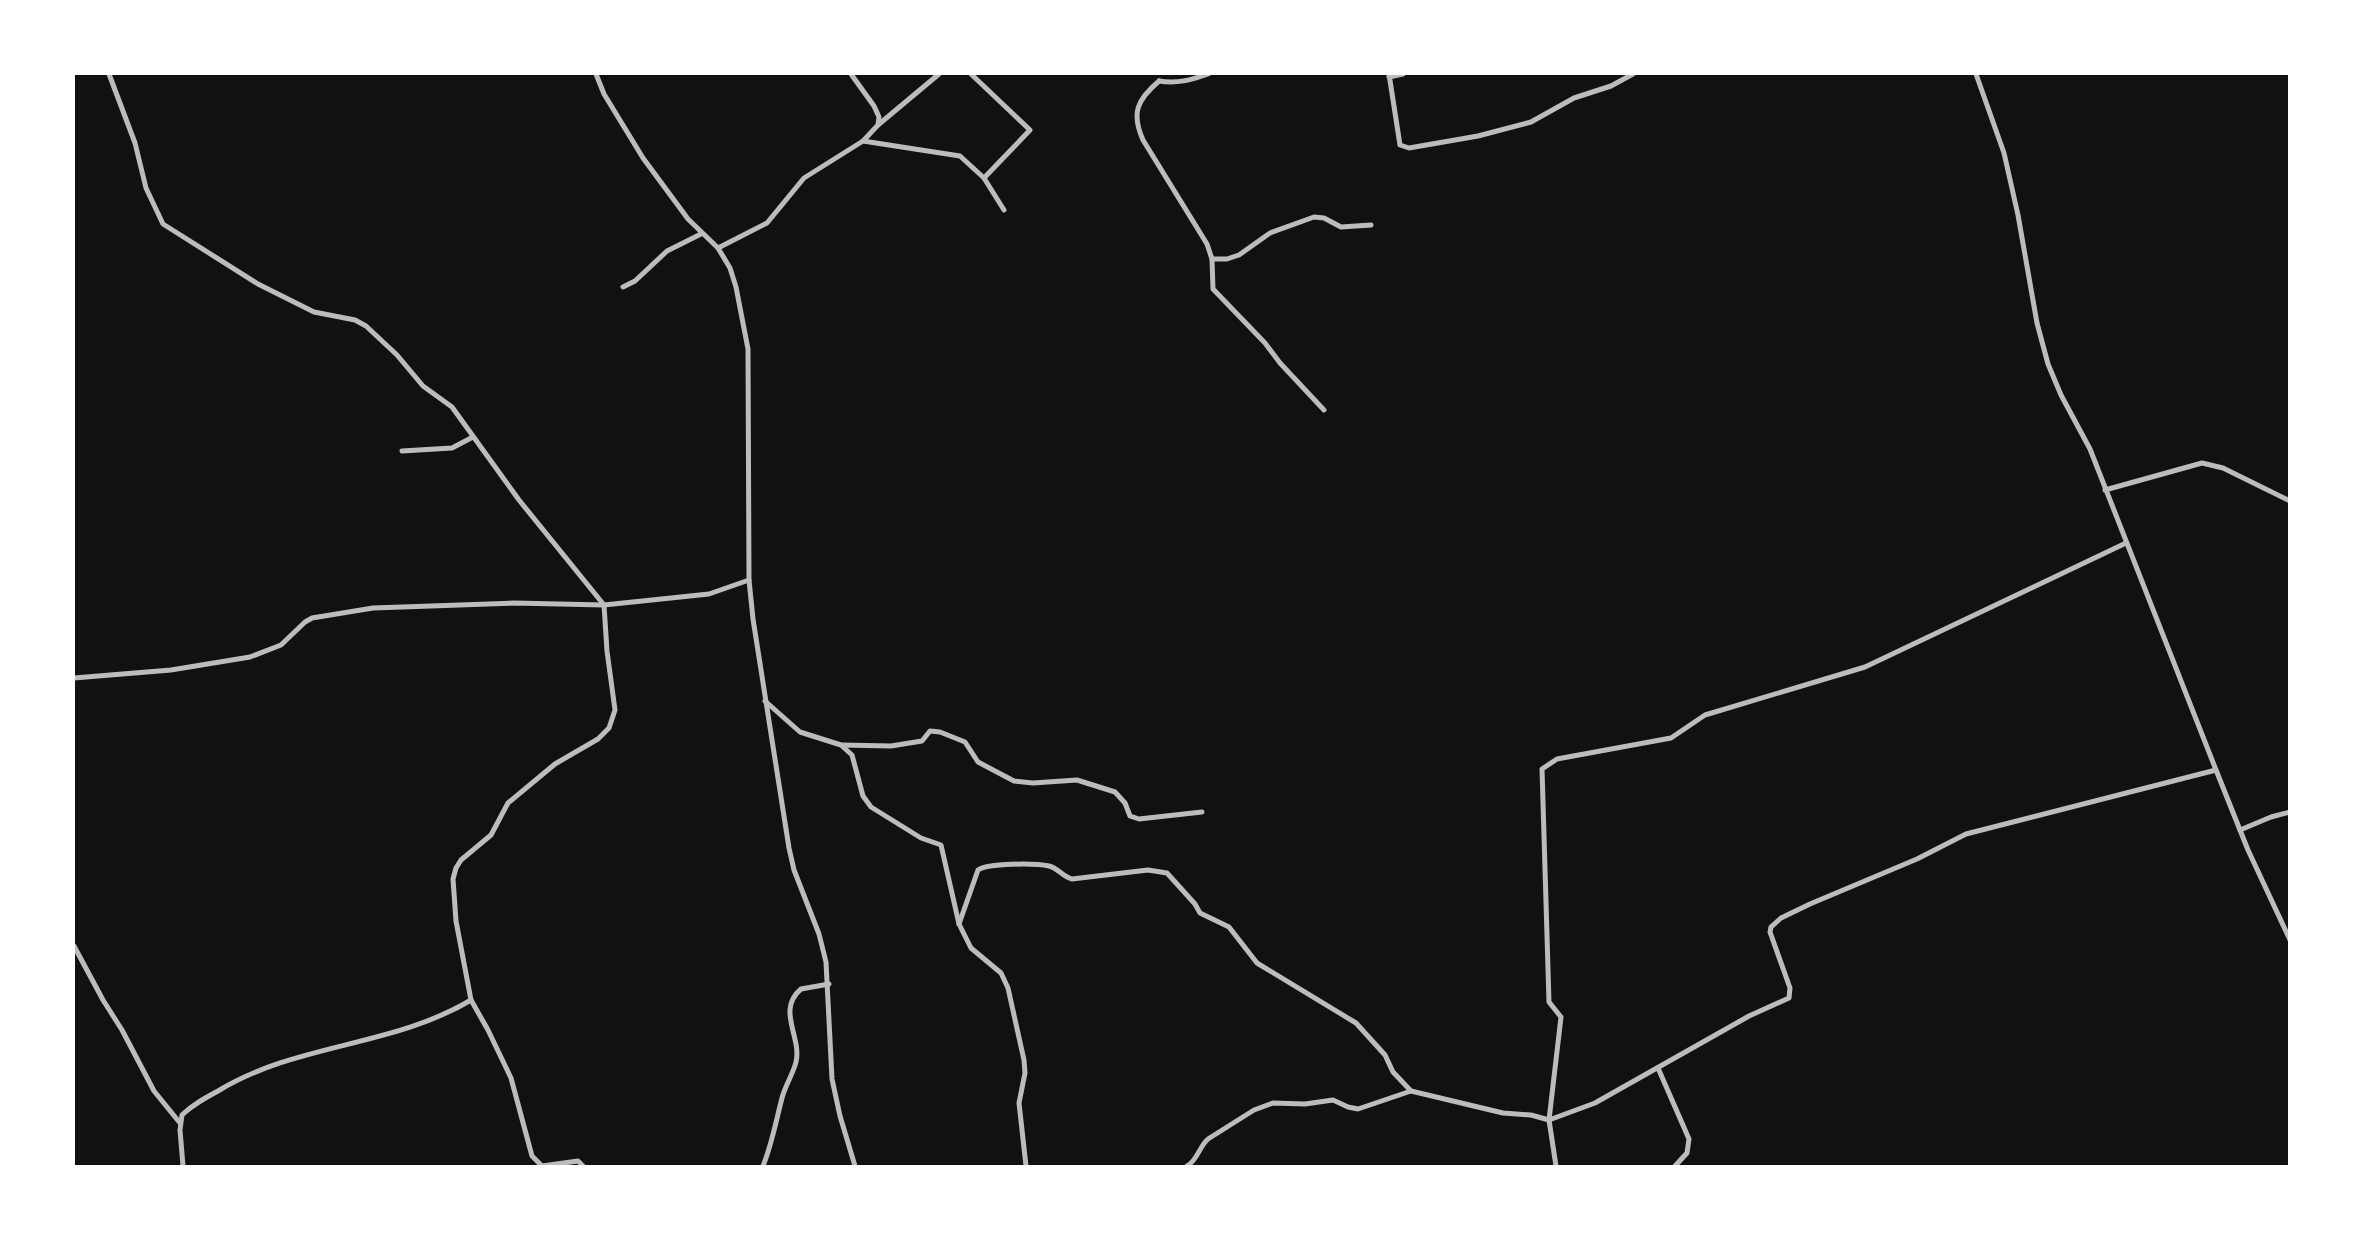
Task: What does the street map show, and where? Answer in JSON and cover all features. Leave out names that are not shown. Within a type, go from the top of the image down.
[{"type":"street","points":[[109,74],[135,143],[146,188],[163,224],[258,284],[314,312],[355,320],[366,326],[397,355],[423,386],[452,407],[519,500],[604,605],[614,719],[598,739],[555,764],[508,803],[491,835],[461,860],[456,868],[453,889],[456,921],[471,1000],[511,1078],[535,1161],[542,1166],[578,1161],[583,1167]]},
{"type":"street","points":[[596,74],[604,94],[637,148],[674,201],[701,234],[718,248],[730,268],[736,287],[748,349],[749,580],[765,701],[794,870],[819,934],[828,984],[832,1079],[837,1108],[855,1167]]},
{"type":"street","points":[[852,74],[879,117],[878,125]]},
{"type":"street","points":[[718,248],[767,223],[804,178],[863,141],[939,74]]},
{"type":"street","points":[[971,74],[1030,130],[984,178]]},
{"type":"street","points":[[1156,74],[1159,81]]},
{"type":"street","points":[[1159,81],[1185,82],[1208,74]]},
{"type":"street","points":[[1403,74],[1389,75],[1400,145],[1409,148],[1478,136],[1531,122],[1574,98],[1611,86],[1633,74]]},
{"type":"street","points":[[1976,74],[2004,153],[2021,227],[2036,323],[2048,364],[2090,449],[2240,831],[2290,940]]},
{"type":"street","points":[[1159,81],[1143,97],[1136,110],[1139,132],[1207,244],[1212,259],[1212,286],[1215,292],[1258,335],[1324,410]]},
{"type":"street","points":[[863,141],[960,156],[984,178],[1004,209]]},
{"type":"street","points":[[1212,259],[1227,259],[1239,255],[1270,233],[1314,217],[1324,218],[1341,227],[1371,225]]},
{"type":"street","points":[[623,287],[643,274],[667,251],[701,234]]},
{"type":"street","points":[[402,451],[452,447],[473,437]]},
{"type":"street","points":[[2105,491],[2202,463],[2236,473],[2290,500]]},
{"type":"street","points":[[1556,1167],[1549,1120],[1561,1017],[1549,1002],[1542,769],[1558,759],[1671,738],[1705,715],[1865,667],[2126,543]]},
{"type":"street","points":[[74,678],[171,670],[243,659],[281,645],[312,618],[373,608],[513,603],[604,605],[709,594],[749,580]]},
{"type":"street","points":[[765,701],[800,732],[841,745],[891,746],[922,741],[930,731],[940,732],[965,742],[978,762],[1014,781],[1033,783],[1077,780],[1115,792],[1133,818],[1202,812]]},
{"type":"street","points":[[841,745],[854,759],[863,796],[871,807],[921,838],[942,845],[959,924],[971,948],[1002,973],[1006,980],[1024,1060],[1025,1073],[1018,1103],[1026,1167]]},
{"type":"street","points":[[959,924],[978,870],[988,865],[1047,865],[1072,879],[1148,870],[1167,873],[1200,913],[1229,927],[1257,963],[1356,1023],[1385,1055],[1393,1072],[1411,1091],[1445,1101],[1549,1120],[1595,1104],[1749,1016],[1789,998],[1790,988],[1770,932],[1771,927],[1782,918],[1925,856],[1966,834],[2216,770]]},
{"type":"street","points":[[2240,831],[2264,819],[2290,812]]},
{"type":"street","points":[[74,946],[154,1091],[180,1123]]},
{"type":"street","points":[[762,1167],[771,1147],[773,1128],[796,1060],[790,1003],[801,989],[828,984]]},
{"type":"street","points":[[183,1167],[180,1123],[182,1115],[228,1084],[269,1066],[431,1020],[471,1000]]},
{"type":"street","points":[[1658,1068],[1689,1139],[1687,1153],[1675,1167]]},
{"type":"street","points":[[1192,1166],[1208,1139],[1264,1106],[1284,1102],[1305,1104],[1333,1100],[1358,1109],[1411,1091]]}]
